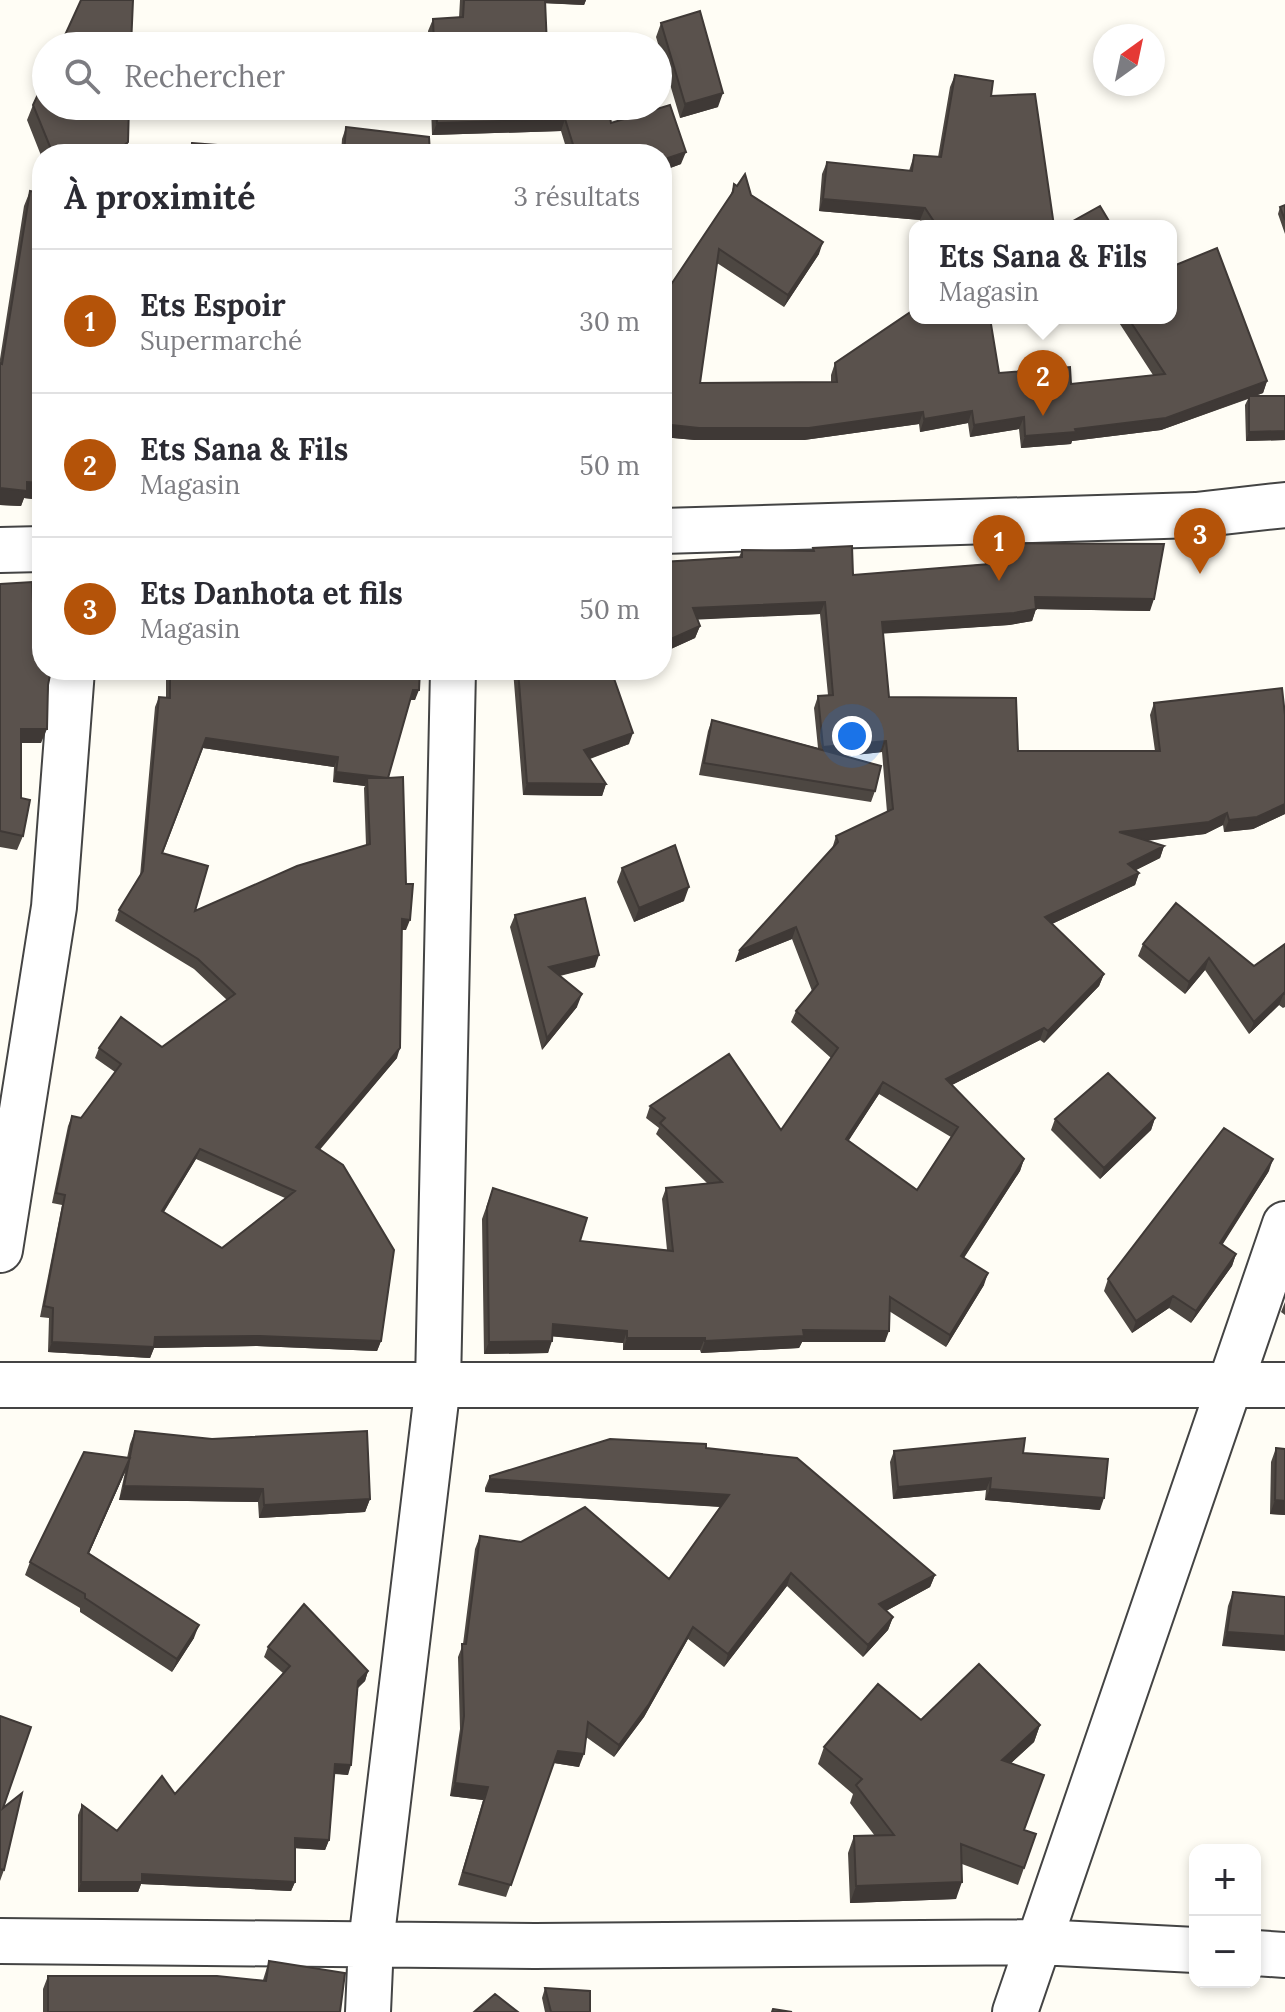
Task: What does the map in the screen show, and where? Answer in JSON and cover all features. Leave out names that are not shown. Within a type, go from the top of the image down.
[{"type":"street","points":[[672,531],[1196,515],[1285,505]]},
{"type":"street","points":[[0,550],[32,549]]},
{"type":"street","points":[[0,1250],[54,907],[71,680]]},
{"type":"street","points":[[368,2012],[371,1943],[438,1384],[453,680]]},
{"type":"street","points":[[1015,2012],[1285,1224]]},
{"type":"street","points":[[0,1385],[1285,1385]]},
{"type":"street","points":[[0,1941],[535,1946],[1039,1942],[1189,1950]]},
{"type":"street","points":[[1261,1953],[1285,1955]]},
{"type":"building","points":[[81,0],[133,0],[132,32],[66,32]]},
{"type":"building","points":[[464,0],[545,0],[546,32],[433,32],[433,19],[463,17]]},
{"type":"building","points":[[700,11],[723,93],[685,104],[672,60],[672,32],[664,32],[661,23]]},
{"type":"building","points":[[955,75],[993,81],[991,96],[1035,94],[1053,220],[933,220],[925,208],[823,199],[827,162],[912,171],[914,155],[941,157]]},
{"type":"building","points":[[672,111],[686,152],[672,157],[672,144],[573,144],[565,120],[610,120],[611,123],[621,120],[672,120]]},
{"type":"building","points":[[39,120],[129,120],[126,144],[49,144]]},
{"type":"building","points":[[437,120],[533,120],[437,123]]},
{"type":"building","points":[[346,127],[429,137],[429,144],[345,144]]},
{"type":"building","points":[[745,174],[751,195],[823,242],[788,295],[719,249],[700,383],[837,382],[835,363],[909,313],[909,324],[991,324],[999,373],[1070,367],[1071,384],[1165,374],[1132,324],[1177,324],[1177,265],[1217,248],[1267,381],[1166,418],[1075,429],[1076,432],[1025,436],[1024,417],[974,425],[972,411],[924,419],[923,412],[809,428],[672,425],[672,283],[733,192],[734,184],[737,186]]},
{"type":"building","points":[[32,191],[32,482],[27,482],[27,491],[0,488],[2,364]]},
{"type":"building","points":[[1100,206],[1108,220],[1075,220]]},
{"type":"building","points":[[1249,396],[1285,396],[1285,431],[1249,432]]},
{"type":"building","points":[[989,543],[1164,544],[1154,599],[1035,597],[1036,609],[1014,613],[882,622],[889,697],[1016,698],[1018,751],[1160,751],[1154,703],[1282,688],[1285,804],[1257,817],[1229,820],[1227,813],[1209,822],[1119,832],[1164,846],[1128,864],[1139,873],[1045,917],[1104,974],[1048,1031],[1044,1028],[946,1079],[1024,1159],[961,1256],[988,1273],[950,1335],[890,1297],[889,1331],[803,1330],[804,1336],[705,1341],[705,1338],[627,1338],[627,1331],[553,1324],[552,1341],[489,1342],[487,1208],[493,1188],[587,1218],[580,1241],[673,1251],[666,1188],[722,1182],[660,1123],[665,1118],[650,1106],[729,1054],[781,1130],[838,1048],[796,1011],[818,984],[796,927],[739,951],[838,842],[836,836],[893,809],[886,741],[823,747],[818,696],[833,695],[825,602],[693,608],[700,626],[672,639],[672,561],[742,557],[742,550],[814,551],[813,548],[852,546],[853,575],[990,564]],"holes":[[[883,1082],[958,1127],[917,1190],[846,1139]]]},
{"type":"building","points":[[32,582],[32,680],[49,680],[47,729],[21,729],[21,798],[30,800],[23,836],[0,831],[0,584]]},
{"type":"building","points":[[170,680],[420,680],[419,690],[413,690],[388,778],[403,777],[406,884],[413,884],[410,920],[402,919],[400,1048],[316,1147],[343,1165],[394,1250],[381,1341],[260,1336],[155,1337],[154,1347],[52,1342],[53,1308],[44,1306],[65,1195],[56,1193],[72,1116],[81,1118],[121,1064],[99,1048],[121,1017],[162,1047],[235,994],[198,959],[119,910],[143,871],[159,697],[170,698]],"holes":[[[206,738],[338,757],[336,772],[388,778],[367,778],[370,844],[297,866],[195,911],[208,866],[162,853]],[[200,1149],[295,1191],[222,1248],[162,1211]]]},
{"type":"building","points":[[519,680],[614,680],[633,733],[584,750],[606,784],[527,783]]},
{"type":"building","points":[[712,720],[881,766],[875,791],[704,763]]},
{"type":"building","points":[[675,845],[689,887],[639,908],[622,868]]},
{"type":"building","points":[[585,898],[599,955],[549,967],[582,994],[547,1038],[515,915]]},
{"type":"building","points":[[1176,903],[1254,966],[1285,944],[1285,994],[1254,1022],[1209,958],[1189,982],[1143,944]]},
{"type":"building","points":[[1108,1073],[1155,1118],[1104,1168],[1055,1119]]},
{"type":"building","points":[[1224,1128],[1273,1159],[1220,1243],[1236,1254],[1196,1311],[1173,1296],[1136,1321],[1108,1279]]},
{"type":"building","points":[[135,1431],[212,1439],[367,1431],[370,1499],[264,1505],[263,1489],[124,1486]]},
{"type":"building","points":[[1025,1438],[1023,1453],[1108,1459],[1104,1498],[990,1489],[991,1478],[898,1487],[894,1451]]},
{"type":"building","points":[[610,1439],[706,1444],[706,1448],[797,1458],[935,1575],[879,1604],[893,1617],[868,1645],[791,1573],[728,1654],[693,1627],[649,1704],[619,1745],[588,1722],[584,1754],[558,1751],[511,1885],[463,1872],[488,1787],[455,1783],[464,1716],[462,1644],[466,1644],[480,1536],[521,1542],[585,1507],[669,1579],[729,1495],[490,1479],[490,1476]]},
{"type":"building","points":[[1276,1448],[1285,1449],[1285,1501],[1275,1500]]},
{"type":"building","points":[[84,1452],[130,1458],[88,1553],[199,1625],[177,1659],[85,1598],[85,1594],[30,1562]]},
{"type":"building","points":[[1233,1592],[1285,1597],[1285,1636],[1227,1632]]},
{"type":"building","points":[[304,1604],[368,1671],[358,1681],[351,1765],[335,1764],[329,1840],[295,1838],[295,1882],[142,1874],[142,1882],[81,1882],[82,1805],[117,1831],[162,1776],[175,1794],[290,1666],[268,1647]]},
{"type":"building","points":[[979,1664],[1040,1725],[1002,1760],[1044,1775],[1024,1830],[1036,1834],[1024,1868],[961,1844],[962,1882],[856,1886],[854,1836],[894,1835],[856,1785],[862,1779],[824,1747],[878,1684],[921,1720]]},
{"type":"building","points":[[0,1716],[31,1727],[3,1808],[22,1793],[4,1870],[0,1869]]},
{"type":"building","points":[[269,1961],[345,1973],[340,2012],[48,2012],[48,1976],[217,1976],[266,1981]]},
{"type":"building","points":[[545,1988],[590,1991],[590,2012],[551,2012]]},
{"type":"building","points":[[495,1994],[518,2012],[474,2012]]},
{"type":"place","name":"Ets Sana & Fils","points":[[1043,416]]},
{"type":"place","name":"Ets Danhota et fils","points":[[1200,574]]},
{"type":"place","name":"Ets Espoir","points":[[999,581]]}]
